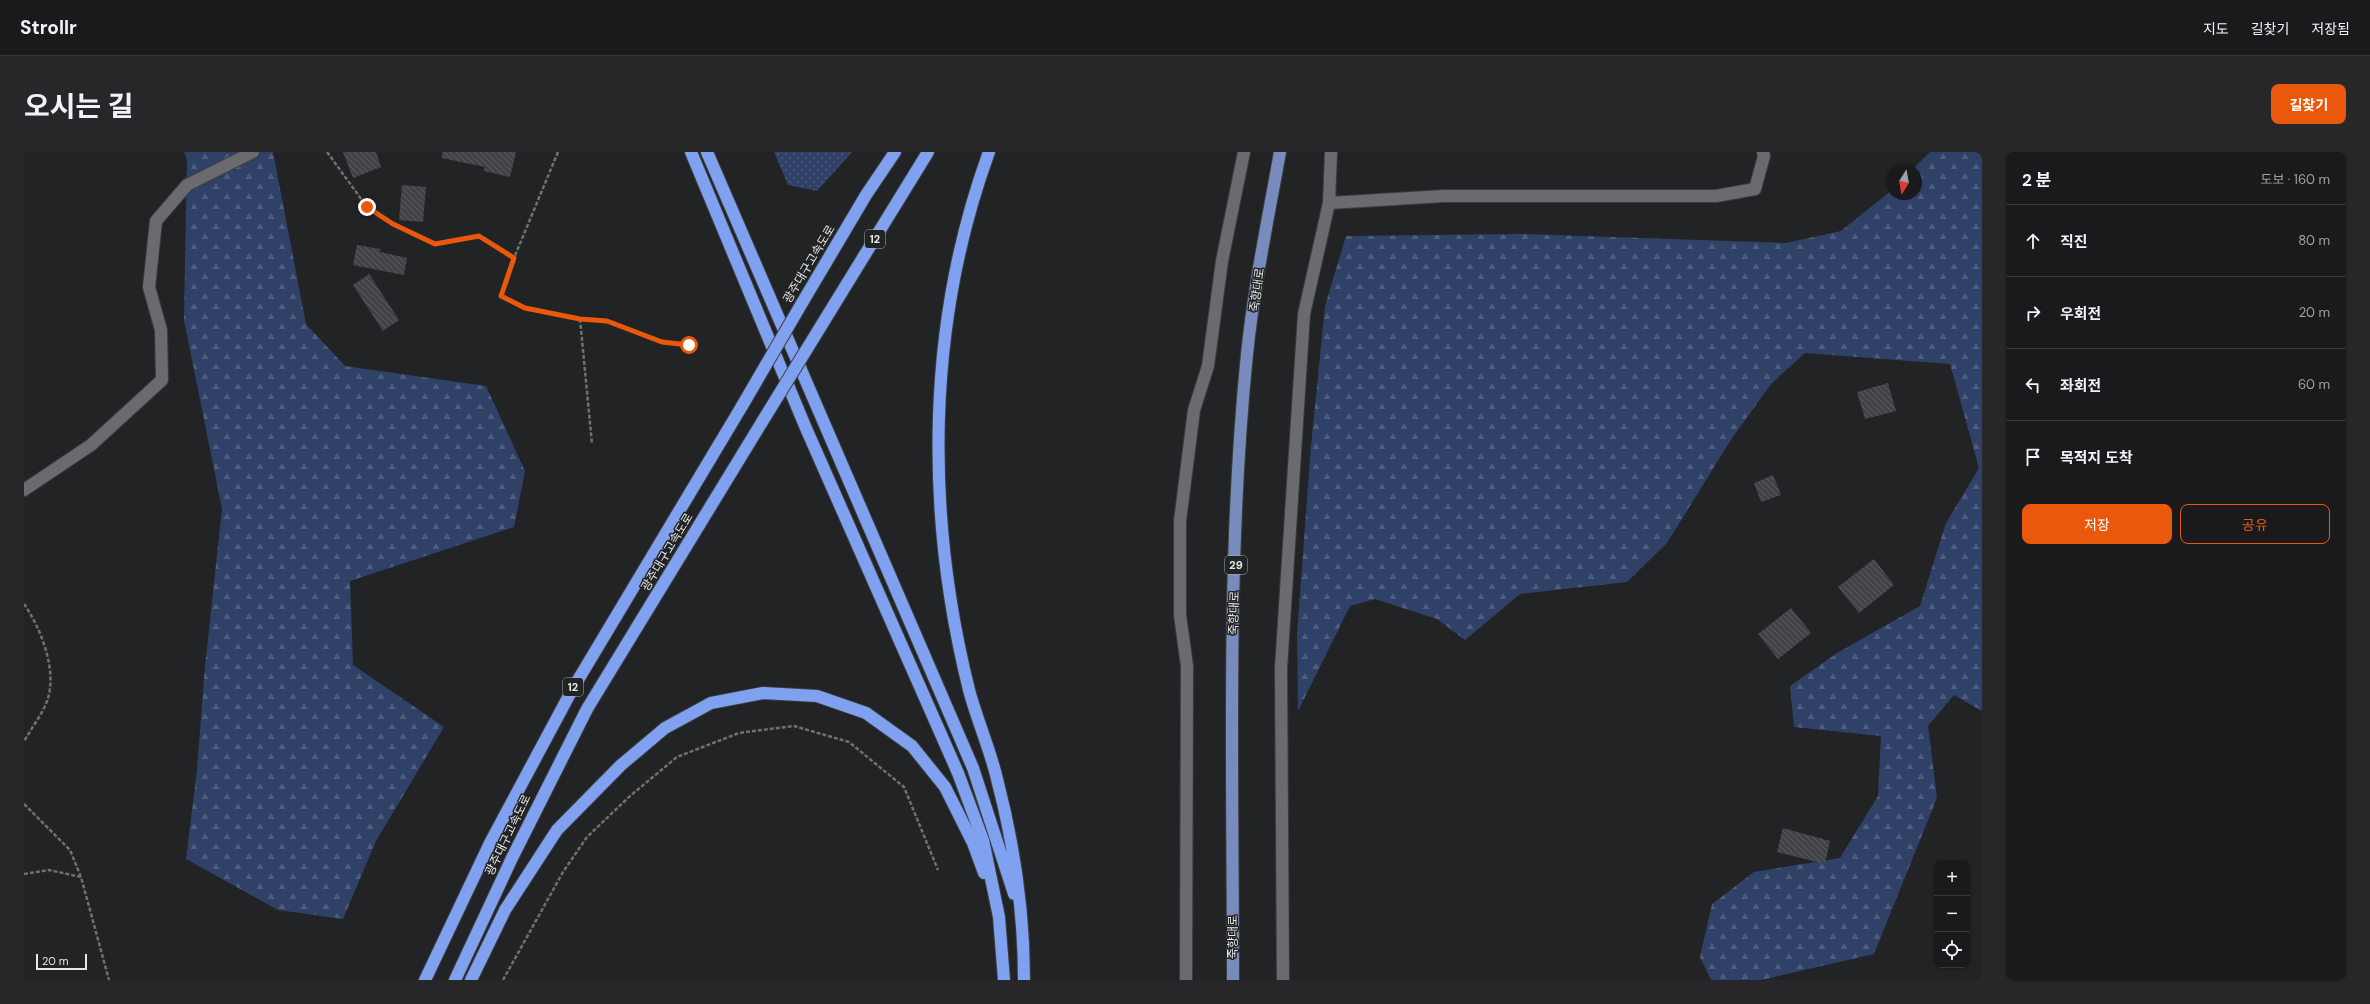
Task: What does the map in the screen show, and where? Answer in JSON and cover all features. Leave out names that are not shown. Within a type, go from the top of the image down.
[{"type":"highway","points":[[691,152],[802,419],[958,774],[983,840],[999,917],[1004,980]]},
{"type":"highway","points":[[707,152],[973,768],[1019,912]]},
{"type":"highway","points":[[866,195],[888,152]]},
{"type":"highway","name":"광주대구고속도로","points":[[425,980],[490,843],[572,690],[866,195],[896,152]]},
{"type":"highway","name":"광주대구고속도로","points":[[455,980],[512,858],[587,709],[928,152]]},
{"type":"highway","points":[[988,152],[961,242],[949,312],[939,384],[938,467],[944,556],[955,625],[970,692],[997,778],[1016,865],[1019,912],[1024,948],[1024,980]]},
{"type":"highway","points":[[470,980],[506,910],[557,830],[621,765],[665,728],[711,703],[764,693],[817,696],[866,713],[912,746],[948,794],[973,843],[999,917]]},
{"type":"main road","name":"죽향대로","points":[[1233,980],[1233,626],[1239,476],[1248,353],[1280,152]]},
{"type":"street","points":[[24,490],[91,445],[162,380],[161,330],[149,287],[156,221],[187,185],[253,152]]},
{"type":"street","points":[[1186,980],[1187,666],[1180,615],[1180,521],[1194,410],[1208,366],[1222,261],[1244,152]]},
{"type":"street","points":[[1283,980],[1281,668],[1304,314],[1329,203],[1331,152]]},
{"type":"street","points":[[1329,203],[1444,196],[1716,196],[1755,189],[1764,156],[1763,152]]},
{"type":"path","points":[[328,152],[367,207],[393,224],[435,244],[479,236],[514,258]]},
{"type":"path","points":[[558,152],[514,258],[501,296],[525,308],[580,319],[607,321],[662,342],[689,345]]},
{"type":"path","points":[[580,319],[592,444]]},
{"type":"path","points":[[24,604],[45,646],[51,680],[47,701],[24,742]]},
{"type":"path","points":[[503,980],[563,872],[587,837],[630,796],[677,757],[739,734],[794,726],[850,742],[904,787],[938,870]]},
{"type":"path","points":[[24,804],[70,850],[81,877],[109,980]]},
{"type":"path","points":[[24,874],[49,870],[81,877]]},
{"type":"green space","points":[[184,152],[273,152],[306,324],[345,366],[486,386],[525,471],[514,527],[350,581],[353,665],[444,727],[376,841],[343,919],[278,910],[186,859],[197,770],[205,666],[222,509],[184,320],[187,160]]},
{"type":"green space","points":[[774,152],[852,152],[817,191],[788,185]]},
{"type":"green space","points":[[1930,152],[1982,152],[1982,711],[1954,695],[1928,726],[1937,798],[1874,954],[1761,980],[1711,980],[1700,957],[1712,904],[1754,872],[1840,858],[1878,796],[1881,736],[1794,727],[1790,686],[1837,653],[1920,606],[1946,523],[1979,468],[1950,364],[1805,353],[1771,384],[1732,438],[1667,543],[1627,582],[1520,594],[1465,640],[1437,619],[1375,599],[1350,606],[1298,711],[1297,634],[1311,446],[1325,306],[1346,236],[1525,234],[1786,243],[1841,231],[1886,195],[1886,200],[1922,200],[1922,164],[1918,164]]},
{"type":"building","points":[[343,152],[376,152],[381,167],[353,178]]},
{"type":"building","points":[[442,152],[516,152],[510,177],[484,171],[485,167],[442,158]]},
{"type":"building","points":[[402,185],[426,187],[423,222],[399,220]]},
{"type":"building","points":[[357,245],[380,249],[380,252],[407,258],[404,275],[353,265]]},
{"type":"building","points":[[369,274],[399,320],[383,331],[353,285]]},
{"type":"building","points":[[1888,383],[1896,411],[1865,419],[1857,392]]},
{"type":"building","points":[[1773,475],[1781,495],[1761,502],[1754,483]]},
{"type":"building","points":[[1874,559],[1894,585],[1859,613],[1838,587]]},
{"type":"building","points":[[1791,608],[1811,633],[1778,659],[1758,634]]},
{"type":"building","points":[[1783,828],[1830,841],[1825,864],[1777,852]]},
{"type":"route","points":[[367,207],[393,224],[435,244],[479,236],[514,258],[501,296],[525,308],[580,319],[607,321],[662,342],[689,345]]}]
